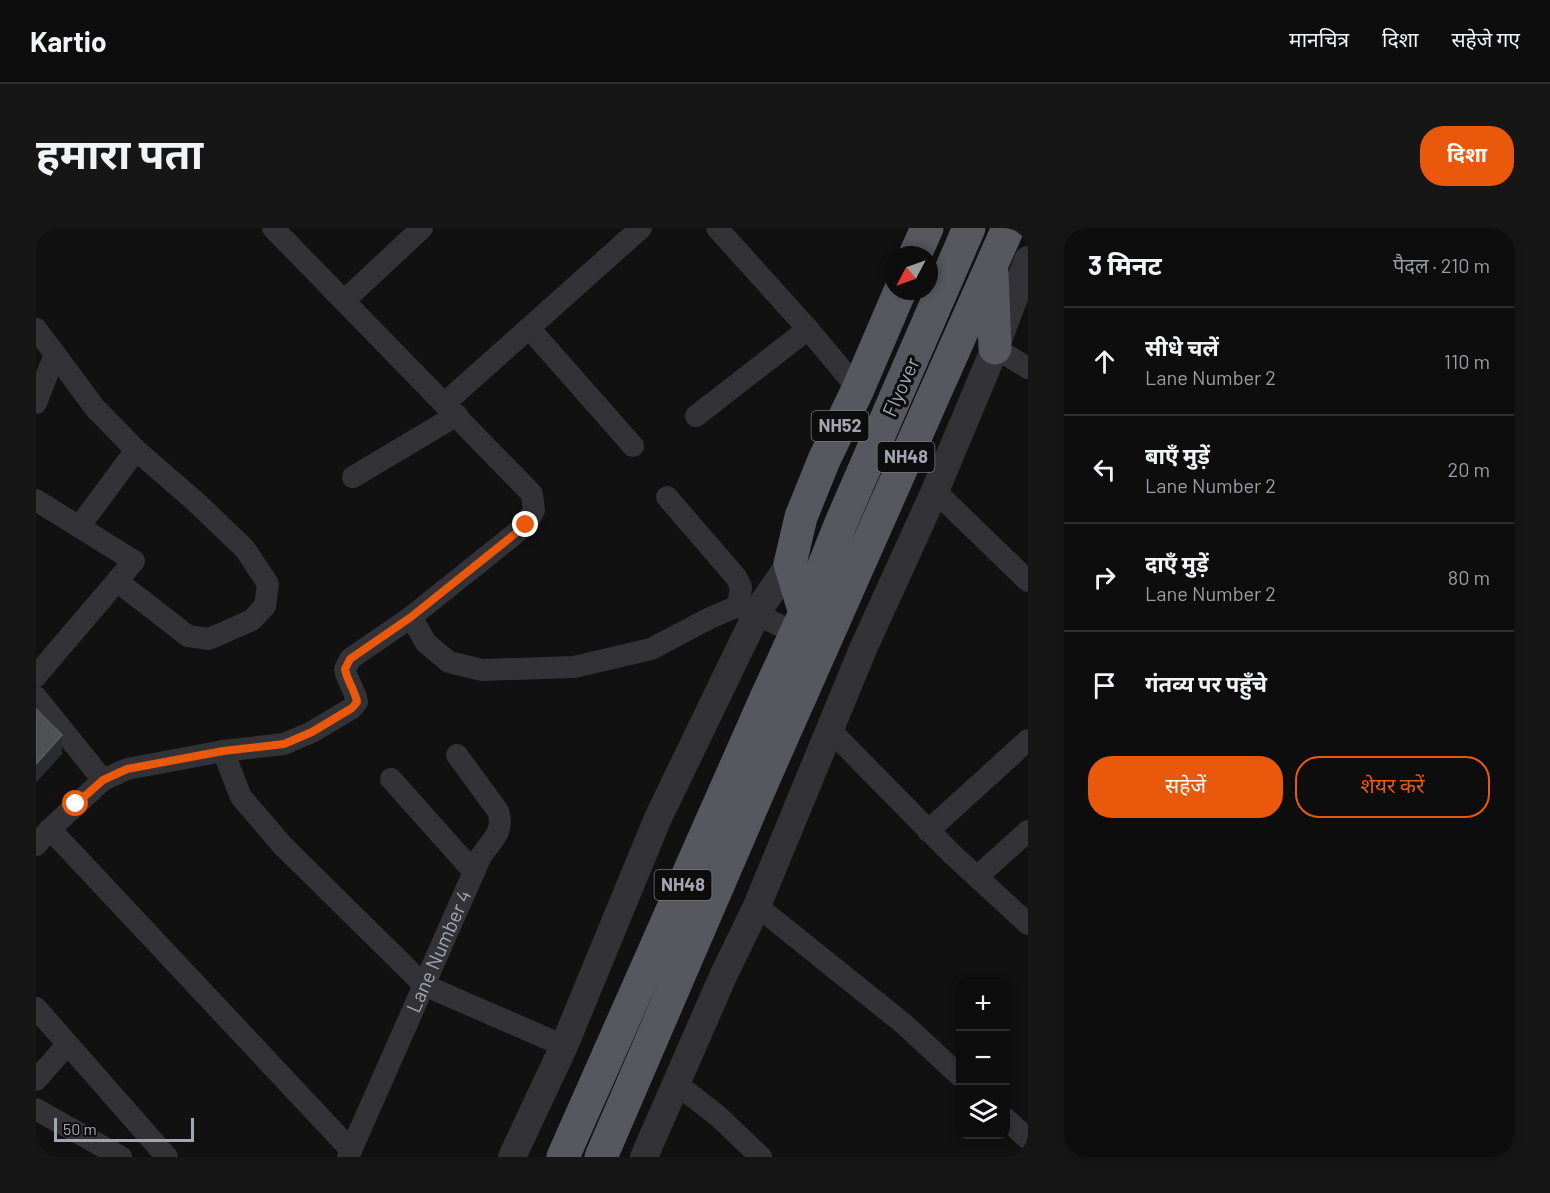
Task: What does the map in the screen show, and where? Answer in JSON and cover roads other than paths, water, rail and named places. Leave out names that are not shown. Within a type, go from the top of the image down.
[{"type":"highway","points":[[919,246],[927,228]]},
{"type":"highway","name":"Flyover","points":[[801,623],[840,525],[969,228]]},
{"type":"highway","name":"NH48","points":[[601,1157],[763,781],[1008,228]]},
{"type":"highway","points":[[992,264],[994,348]]},
{"type":"highway","name":"NH52","points":[[790,564],[801,517],[824,460],[858,389],[896,300]]},
{"type":"highway","points":[[790,564],[801,623]]},
{"type":"highway","name":"NH48","points":[[563,1157],[801,623]]},
{"type":"street","points":[[273,228],[532,494],[534,510],[526,525],[411,617],[350,659],[345,669],[346,678],[356,696],[357,702],[352,708],[312,732],[284,744],[223,751],[127,769],[103,780],[43,837],[350,1154]]},
{"type":"street","points":[[345,300],[422,228]]},
{"type":"street","points":[[353,477],[451,409],[529,328],[641,228]]},
{"type":"street","points":[[717,228],[808,329],[858,389]]},
{"type":"street","points":[[644,1157],[724,974],[757,906],[863,649],[935,491],[1028,260]]},
{"type":"street","points":[[529,328],[633,446]]},
{"type":"street","points":[[36,329],[95,408],[136,450],[196,502],[245,549],[268,584],[265,606],[252,620],[209,639],[188,636],[117,581]]},
{"type":"street","points":[[696,416],[808,329]]},
{"type":"street","points":[[994,348],[1028,368]]},
{"type":"street","points":[[36,403],[55,354]]},
{"type":"street","points":[[79,527],[136,450]]},
{"type":"street","points":[[935,491],[1028,581]]},
{"type":"street","points":[[666,497],[736,577],[747,610]]},
{"type":"street","points":[[36,500],[134,561],[36,676]]},
{"type":"street","points":[[512,1157],[564,1046],[747,610],[790,564]]},
{"type":"street","points":[[411,617],[426,643],[449,662],[482,670],[574,667],[651,649],[747,610],[801,623]]},
{"type":"street","points":[[36,697],[103,780]]},
{"type":"street","points":[[830,729],[928,831],[1028,924]]},
{"type":"street","points":[[928,831],[1028,740]]},
{"type":"street","points":[[223,751],[241,797],[283,846],[424,985],[564,1046]]},
{"type":"street","name":"Lane Number 4","points":[[350,1154],[481,856],[502,822],[498,811],[457,755]]},
{"type":"street","points":[[391,779],[474,872]]},
{"type":"street","points":[[977,877],[1028,831]]},
{"type":"street","points":[[757,906],[904,1024],[956,1072]]},
{"type":"street","points":[[36,1008],[167,1157]]},
{"type":"street","points":[[36,1080],[67,1045]]},
{"type":"street","points":[[677,1084],[719,1117],[761,1157]]},
{"type":"street","points":[[36,1109],[121,1157]]},
{"type":"street","points":[[1010,1123],[1028,1139]]}]
